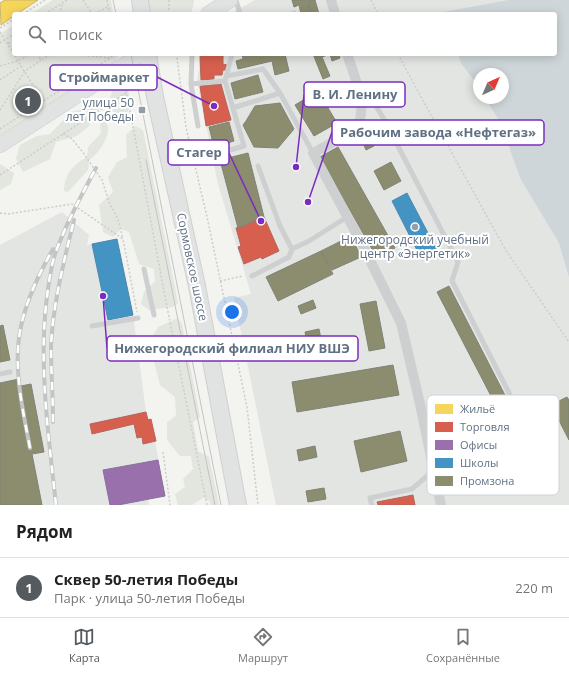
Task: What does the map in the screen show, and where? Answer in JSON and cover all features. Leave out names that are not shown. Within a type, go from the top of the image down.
[{"type":"main road","points":[[140,0],[142,12]]},
{"type":"main road","name":"Сормовское шоссе","points":[[148,56],[155,97],[197,286],[238,505]]},
{"type":"street","points":[[211,12],[230,0]]},
{"type":"street","points":[[331,0],[334,12]]},
{"type":"street","points":[[0,145],[138,56]]},
{"type":"street","points":[[348,56],[362,105],[358,124],[351,131],[313,153],[401,323],[427,437]]},
{"type":"street","points":[[439,495],[441,505]]},
{"type":"lane","points":[[236,0],[239,12]]},
{"type":"lane","points":[[192,56],[191,84],[198,126]]},
{"type":"lane","points":[[220,154],[244,146],[226,79],[232,56]]},
{"type":"lane","points":[[191,84],[226,79],[263,69],[280,93],[313,153]]},
{"type":"lane","points":[[357,85],[373,101],[385,121],[458,262],[452,281],[510,395]]},
{"type":"lane","points":[[233,108],[280,93]]},
{"type":"lane","points":[[258,166],[280,226],[292,249]]},
{"type":"lane","points":[[252,276],[289,257],[292,249],[309,241],[347,217]]},
{"type":"lane","points":[[144,269],[154,315]]},
{"type":"lane","points":[[92,326],[138,318]]},
{"type":"lane","points":[[0,374],[10,372]]},
{"type":"lane","points":[[372,505],[370,498],[412,488],[427,476]]},
{"type":"path","points":[[26,12],[45,0]]},
{"type":"path","points":[[48,12],[67,0]]},
{"type":"path","points":[[83,0],[91,12]]},
{"type":"path","points":[[107,0],[110,12]]},
{"type":"path","points":[[168,12],[170,6],[169,0]]},
{"type":"path","points":[[371,0],[377,12]]},
{"type":"path","points":[[60,12],[64,2]]},
{"type":"path","points":[[98,12],[108,6]]},
{"type":"path","points":[[0,28],[12,21]]},
{"type":"path","points":[[0,32],[12,51]]},
{"type":"path","points":[[0,43],[12,35]]},
{"type":"path","points":[[7,43],[12,43]]},
{"type":"path","points":[[15,56],[43,101]]},
{"type":"path","points":[[0,66],[18,61],[27,56]]},
{"type":"path","points":[[38,56],[41,60]]},
{"type":"path","points":[[0,110],[25,71],[48,56]]},
{"type":"path","points":[[89,56],[110,58]]},
{"type":"path","points":[[0,129],[113,56]]},
{"type":"path","points":[[176,56],[186,127],[207,217],[247,407],[258,505]]},
{"type":"path","points":[[399,56],[505,249],[569,342]]},
{"type":"path","points":[[0,80],[21,66]]},
{"type":"path","points":[[124,81],[168,312],[208,505]]},
{"type":"path","points":[[0,175],[126,93]]},
{"type":"path","points":[[63,134],[71,138],[102,180],[109,202],[118,219],[138,318]]},
{"type":"path","points":[[0,213],[8,214],[72,204],[123,239]]},
{"type":"path","points":[[220,281],[243,276]]},
{"type":"path","points":[[163,452],[170,505]]},
{"type":"shaded area","points":[[53,0],[111,0],[113,12],[34,12]]},
{"type":"shaded area","points":[[146,0],[194,0],[192,12],[149,12]]},
{"type":"shaded area","points":[[255,0],[569,0],[569,505],[276,505],[234,298],[251,294],[218,184],[197,81],[201,56],[557,56],[557,12],[234,12]]},
{"type":"shaded area","points":[[509,0],[569,0],[569,277],[559,243],[521,180],[500,122],[489,104],[509,104],[509,68],[473,68],[473,79],[461,63],[459,56],[557,56],[557,12],[443,12]]},
{"type":"shaded area","points":[[12,26],[12,56],[119,56],[114,63],[0,139],[0,34]]},
{"type":"shaded area","points":[[121,85],[128,90],[131,106],[124,117],[115,117],[109,101],[113,89]]},
{"type":"shaded area","points":[[99,99],[100,108],[92,113],[89,126],[77,136],[56,142],[50,159],[23,172],[16,158],[20,145],[37,136],[50,134],[71,112],[83,109],[88,100]]},
{"type":"shaded area","points":[[105,121],[108,128],[104,143],[99,151],[89,160],[88,170],[68,192],[64,191],[66,179],[70,171],[87,157],[88,147],[101,133],[100,124]]},
{"type":"shaded area","points":[[135,126],[143,130],[178,303],[173,307],[149,310],[141,304],[144,292],[155,282],[154,269],[139,264],[129,232],[121,229],[113,237],[103,232],[99,205],[113,192],[108,177],[117,162],[127,157],[126,135]]},
{"type":"shaded area","points":[[0,164],[14,173],[11,184],[0,190]]},
{"type":"shaded area","points":[[62,212],[89,235],[87,245],[117,239],[133,315],[146,412],[148,419],[151,419],[165,496],[148,499],[149,505],[0,505],[0,245]]},
{"type":"shaded area","points":[[178,318],[182,324],[200,417],[193,422],[198,451],[209,457],[219,505],[210,505],[210,501],[203,498],[192,505],[178,505],[175,494],[185,487],[183,479],[193,469],[191,456],[180,456],[167,440],[167,422],[176,416],[175,397],[160,385],[149,343],[158,327]]},
{"type":"building: Жильё","points":[[5,0],[38,0],[20,12],[12,12],[12,17],[1,25],[0,3]]},
{"type":"building: Торговля","points":[[223,56],[223,64],[227,65],[227,70],[223,70],[222,75],[214,75],[214,79],[201,80],[200,57]]},
{"type":"building: Торговля","points":[[221,84],[231,120],[206,126],[200,86]]},
{"type":"building: Торговля","points":[[264,217],[279,251],[262,259],[261,257],[244,264],[238,247],[241,246],[236,228]]},
{"type":"building: Торговля","points":[[146,412],[148,420],[151,419],[156,441],[143,444],[142,437],[137,438],[134,424],[92,434],[90,424]]},
{"type":"building: Торговля","points":[[413,495],[415,505],[378,505],[377,502]]},
{"type":"building: Офисы","points":[[158,460],[165,496],[118,505],[110,505],[103,470]]},
{"type":"building: Школы","name":"Нижегородский учебный центр «Энергетик»","points":[[407,193],[438,252],[422,260],[392,201]]},
{"type":"building: Школы","points":[[117,239],[133,315],[108,320],[92,244]]},
{"type":"building: Промзона","points":[[292,0],[307,0],[310,11],[301,12],[299,5],[294,7]]},
{"type":"building: Промзона","points":[[308,0],[315,0],[318,12],[311,12]]},
{"type":"building: Промзона","points":[[242,56],[285,56],[289,71],[275,75],[272,61],[238,69],[236,61],[243,59]]},
{"type":"building: Промзона","points":[[314,56],[325,56],[322,57],[330,76],[323,79]]},
{"type":"building: Промзона","points":[[331,56],[340,56],[340,58],[332,61]]},
{"type":"building: Промзона","points":[[258,75],[263,92],[235,99],[231,83]]},
{"type":"building: Промзона","points":[[318,91],[337,123],[314,136],[295,105]]},
{"type":"building: Промзона","points":[[280,103],[294,129],[278,148],[254,147],[243,125],[255,106]]},
{"type":"building: Промзона","points":[[229,122],[234,141],[214,147],[209,127]]},
{"type":"building: Промзона","points":[[370,137],[374,146],[366,150],[364,140]]},
{"type":"building: Промзона","points":[[338,147],[395,248],[377,258],[320,157]]},
{"type":"building: Промзона","points":[[248,153],[264,217],[238,228],[220,160]]},
{"type":"building: Промзона","points":[[391,162],[401,181],[384,190],[374,171]]},
{"type":"building: Промзона","points":[[351,236],[361,257],[332,270],[321,251]]},
{"type":"building: Промзона","points":[[321,251],[333,274],[278,301],[266,277]]},
{"type":"building: Промзона","points":[[449,286],[505,395],[491,395],[437,292]]},
{"type":"building: Промзона","points":[[313,300],[316,308],[301,314],[298,306]]},
{"type":"building: Промзона","points":[[376,301],[385,348],[369,351],[360,304]]},
{"type":"building: Промзона","points":[[3,325],[10,360],[0,362],[0,326]]},
{"type":"building: Промзона","points":[[319,329],[324,354],[310,357],[305,332]]},
{"type":"building: Промзона","points":[[393,365],[399,395],[297,412],[292,382]]},
{"type":"building: Промзона","points":[[19,379],[21,386],[31,384],[44,452],[32,454],[42,505],[0,505],[0,383]]},
{"type":"building: Промзона","points":[[567,397],[569,400],[569,440],[559,421],[559,401]]},
{"type":"building: Промзона","points":[[400,431],[407,461],[361,472],[354,441]]},
{"type":"building: Промзона","points":[[315,446],[317,457],[299,461],[297,450]]},
{"type":"building: Промзона","points":[[324,488],[326,499],[308,502],[306,491]]},
{"type":"tram line","points":[[113,0],[116,12]]},
{"type":"tram line","points":[[131,56],[221,505]]},
{"type":"tram line","points":[[146,160],[215,505]]},
{"type":"railway","points":[[56,505],[44,380],[44,330],[50,273],[59,243],[96,168]]},
{"type":"railway","points":[[53,422],[51,355],[52,330],[66,251],[74,220]]},
{"type":"railway","points":[[30,448],[19,386],[19,335],[25,309],[35,284],[53,249]]},
{"type":"place","name":"Сквер 50-летия Победы","points":[[28,101]]},
{"type":"place","name":"Строймаркет","points":[[214,106]]},
{"type":"place","name":"улица 50 лет Победы","points":[[142,110]]},
{"type":"place","name":"В. И. Ленину","points":[[296,167]]},
{"type":"place","name":"Рабочим завода «Нефтегаз»","points":[[308,202]]},
{"type":"place","name":"Стагер","points":[[261,221]]},
{"type":"place","name":"Нижегородский учебный центр «Энергетик»","points":[[415,227]]},
{"type":"place","name":"Нижегородский филиал НИУ ВШЭ","points":[[103,296]]}]
